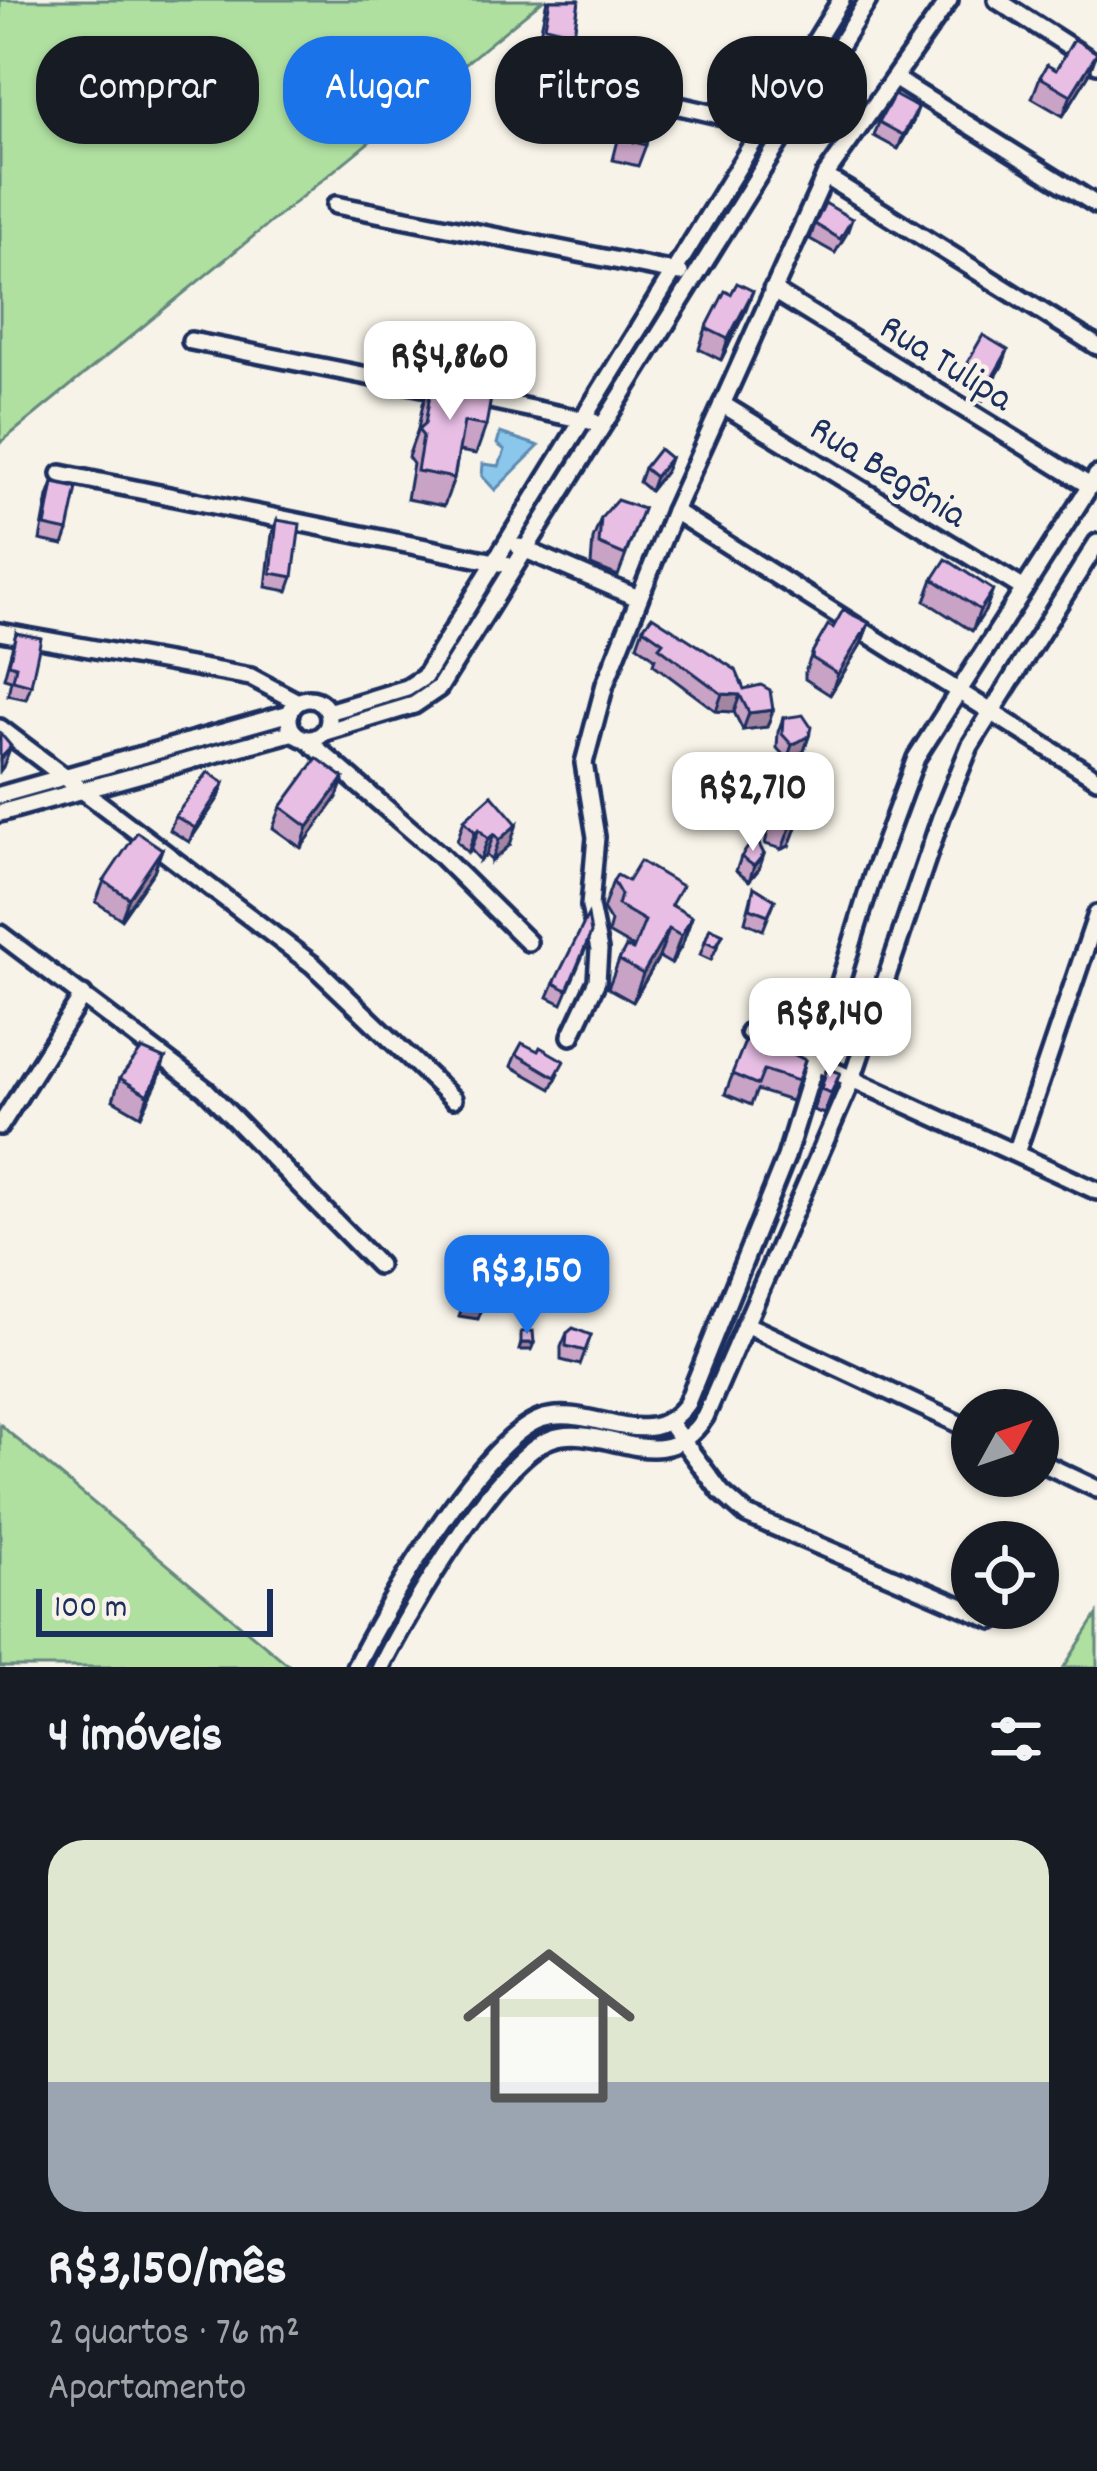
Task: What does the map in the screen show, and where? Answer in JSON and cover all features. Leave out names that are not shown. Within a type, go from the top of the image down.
[{"type":"street","points":[[819,36],[841,0]]},
{"type":"street","points":[[845,36],[868,0]]},
{"type":"street","points":[[571,1036],[597,981],[599,950],[590,906],[594,808],[584,764],[605,684],[674,512],[825,176],[949,0]]},
{"type":"street","points":[[998,0],[1097,64]]},
{"type":"street","points":[[897,80],[1097,205]]},
{"type":"street","points":[[328,712],[418,683],[511,544],[754,144]]},
{"type":"street","points":[[0,813],[325,732],[428,698],[516,568],[777,144]]},
{"type":"street","points":[[825,176],[1097,346]]},
{"type":"street","points":[[336,205],[698,276]]},
{"type":"street","name":"Rua Tulipa","points":[[772,290],[1094,480]]},
{"type":"street","points":[[191,341],[605,425]]},
{"type":"street","name":"Rua Begônia","points":[[722,404],[1024,590]]},
{"type":"street","points":[[61,474],[516,568]]},
{"type":"street","points":[[355,1667],[412,1561],[526,1426],[558,1416],[637,1429],[668,1421],[693,1391],[786,1157],[902,791],[956,690],[1094,480]]},
{"type":"street","points":[[674,512],[1097,779]]},
{"type":"street","points":[[381,1667],[431,1574],[515,1466],[551,1439],[647,1448],[682,1441],[705,1417],[853,1078],[940,817],[989,712],[1097,543]]},
{"type":"street","points":[[511,544],[638,598]]},
{"type":"street","points":[[0,632],[250,677],[294,707],[300,736],[439,854],[529,942]]},
{"type":"street","points":[[0,795],[312,699],[328,712]]},
{"type":"street","points":[[325,732],[328,712]]},
{"type":"street","points":[[0,728],[313,964],[453,1099]]},
{"type":"street","points":[[1016,1153],[1097,914]]},
{"type":"street","points":[[0,934],[206,1089],[378,1264]]},
{"type":"street","points":[[0,1126],[82,995]]},
{"type":"street","points":[[748,1032],[1097,1191]]},
{"type":"street","points":[[786,1157],[812,1168]]},
{"type":"street","points":[[746,1324],[951,1420]]},
{"type":"street","points":[[668,1421],[721,1492],[747,1515],[951,1602]]},
{"type":"street","points":[[1059,1471],[1097,1489]]},
{"type":"street","points":[[412,1561],[431,1574]]},
{"type":"green space","points":[[0,0],[543,0],[471,59],[471,36],[283,36],[283,144],[366,144],[0,443]]},
{"type":"green space","points":[[0,1424],[12,1435],[291,1667],[0,1667]]},
{"type":"green space","points":[[1097,1615],[1097,1667],[1064,1667]]},
{"type":"water","points":[[500,433],[539,446],[495,490],[482,476],[483,464],[499,466],[505,450],[497,444]]},
{"type":"building","points":[[550,0],[579,0],[574,33],[545,26]]},
{"type":"building","points":[[1074,39],[1097,53],[1071,95],[1040,77],[1047,65],[1056,70]]},
{"type":"building","points":[[894,95],[918,108],[903,135],[879,122]]},
{"type":"building","points":[[825,203],[852,219],[840,239],[815,224]]},
{"type":"building","points":[[737,283],[753,291],[728,339],[706,328],[725,291],[731,294]]},
{"type":"building","points":[[983,335],[1008,350],[988,385],[974,377],[979,370],[967,363]]},
{"type":"building","points":[[433,377],[493,387],[486,426],[464,422],[454,478],[417,471],[423,436],[418,430],[425,424]]},
{"type":"building","points":[[659,449],[670,458],[655,477],[644,468]]},
{"type":"building","points":[[53,483],[77,488],[68,531],[45,526]]},
{"type":"building","points":[[617,500],[643,509],[625,555],[599,544],[601,518]]},
{"type":"building","points":[[277,520],[300,524],[293,577],[271,573]]},
{"type":"building","points":[[946,559],[993,590],[980,610],[933,579]]},
{"type":"building","points":[[843,610],[869,623],[838,674],[812,658],[828,625],[833,628]]},
{"type":"building","points":[[652,616],[736,670],[744,689],[761,685],[770,690],[773,710],[749,713],[740,695],[722,694],[659,647],[663,642],[643,628]]},
{"type":"building","points":[[16,633],[41,638],[31,685],[13,680],[16,666],[9,664]]},
{"type":"building","points":[[803,715],[811,727],[809,736],[792,745],[782,734],[783,718]]},
{"type":"building","points":[[0,733],[11,746],[0,759]]},
{"type":"building","points":[[789,754],[814,768],[797,825],[790,828],[772,823]]},
{"type":"building","points":[[317,758],[344,778],[308,827],[281,807]]},
{"type":"building","points":[[208,772],[224,783],[195,828],[175,816]]},
{"type":"building","points":[[492,795],[517,824],[499,840],[494,834],[488,839],[479,829],[475,832],[464,820]]},
{"type":"building","points":[[137,832],[162,849],[129,898],[104,881]]},
{"type":"building","points":[[751,843],[759,844],[764,854],[754,866],[741,857]]},
{"type":"building","points":[[640,861],[682,886],[671,905],[692,917],[681,936],[669,929],[643,974],[619,960],[626,947],[633,950],[645,921],[618,905],[621,895],[613,881],[617,875],[628,881]]},
{"type":"building","points":[[754,887],[775,900],[768,915],[750,908]]},
{"type":"building","points":[[588,915],[591,933],[567,990],[554,983]]},
{"type":"building","points":[[710,928],[723,934],[716,946],[705,941]]},
{"type":"building","points":[[749,1032],[805,1060],[798,1081],[764,1070],[758,1085],[732,1074]]},
{"type":"building","points":[[522,1043],[564,1061],[555,1077],[516,1054]]},
{"type":"building","points":[[142,1049],[165,1059],[148,1095],[120,1078]]},
{"type":"building","points":[[827,1068],[840,1073],[831,1093],[821,1089]]},
{"type":"building","points":[[469,1283],[485,1285],[484,1304],[464,1302]]},
{"type":"building","points":[[573,1328],[591,1335],[585,1351],[566,1346],[567,1333]]},
{"type":"building","points":[[533,1331],[534,1343],[521,1343],[521,1332]]}]
